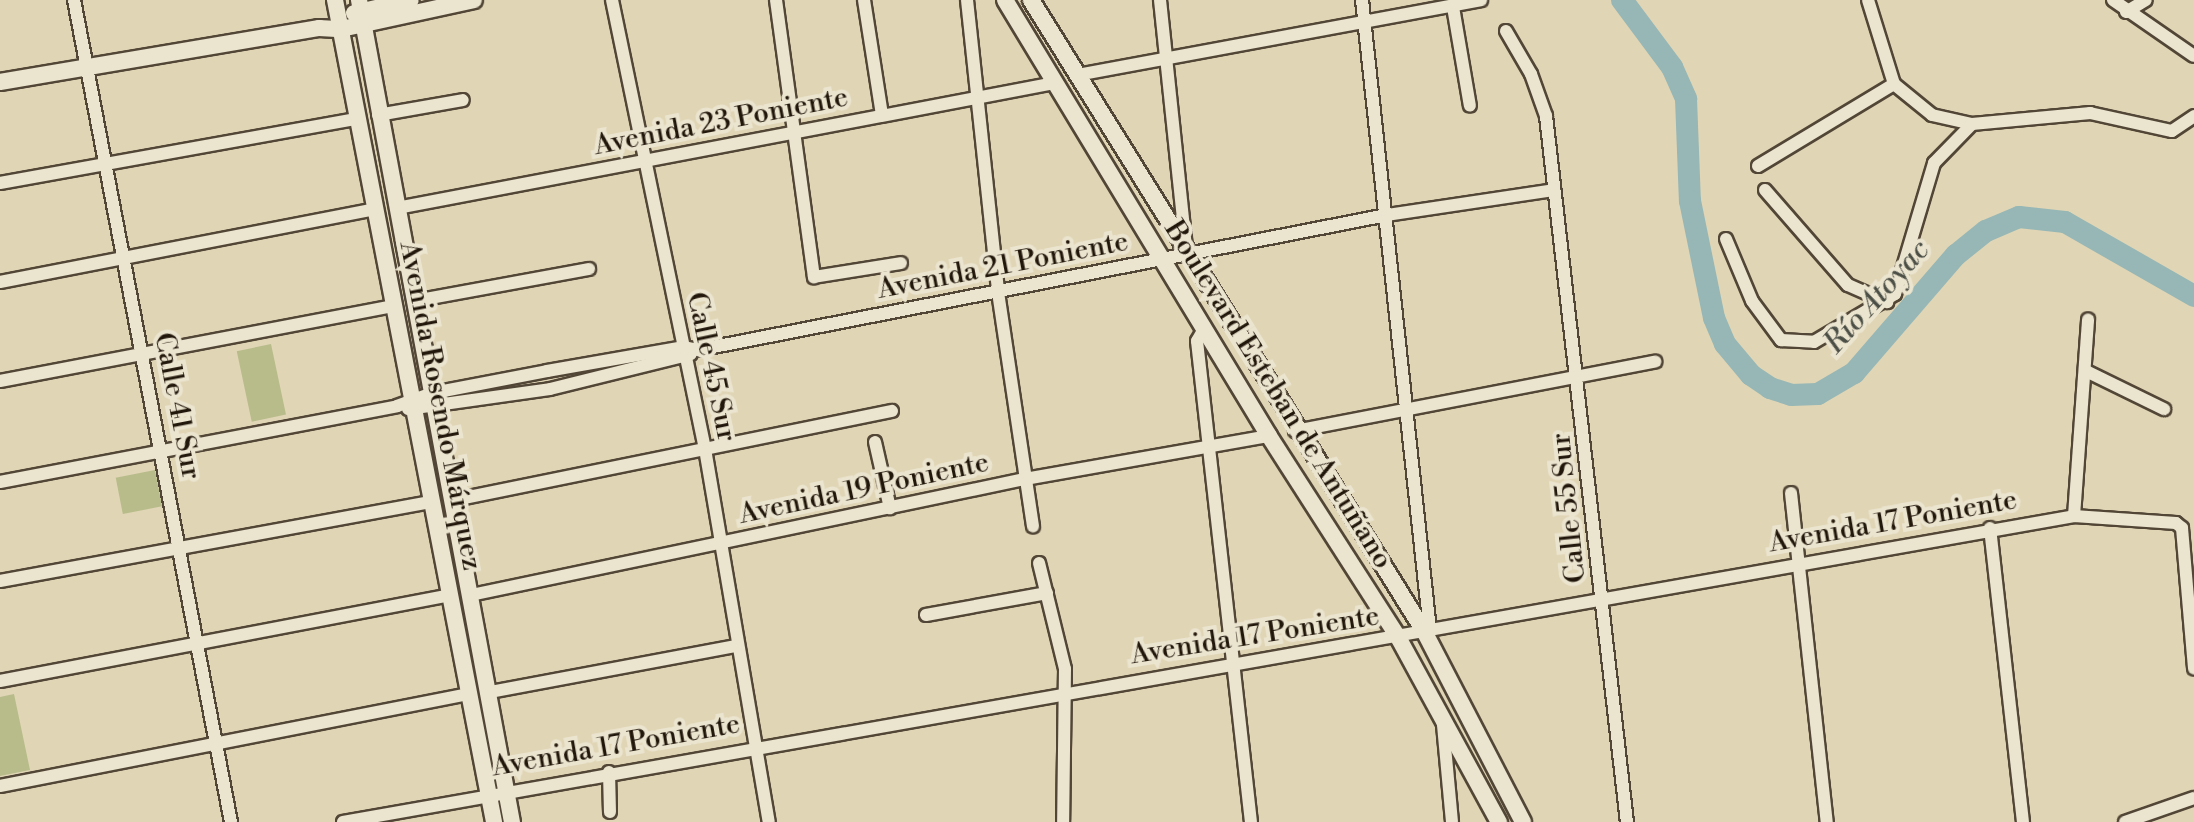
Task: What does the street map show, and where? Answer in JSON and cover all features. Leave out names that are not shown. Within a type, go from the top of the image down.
[{"type":"main road","name":"Avenida Rosendo Márquez","points":[[335,0],[394,306],[407,405],[432,502],[494,822]]},
{"type":"main road","points":[[0,82],[86,64],[319,28],[340,23],[362,11],[411,0]]},
{"type":"main road","points":[[362,11],[474,0]]},
{"type":"main road","name":"Boulevard Esteban de Antuñano","points":[[1005,0],[1269,436],[1398,637],[1499,822]]},
{"type":"main road","name":"Boulevard Esteban de Antuñano","points":[[1031,0],[1295,431],[1427,631],[1523,822]]},
{"type":"main road","name":"Avenida Rosendo Márquez","points":[[362,11],[378,115],[454,500],[512,822]]},
{"type":"street","name":"Calle 41 Sur","points":[[74,0],[231,822]]},
{"type":"street","name":"Calle 45 Sur","points":[[612,0],[643,162],[705,449],[736,646],[769,822]]},
{"type":"street","points":[[776,0],[814,277],[901,263]]},
{"type":"street","points":[[864,0],[882,115]]},
{"type":"street","points":[[967,0],[998,292],[1033,526]]},
{"type":"street","points":[[1160,0],[1187,253]]},
{"type":"street","points":[[1362,0],[1407,409],[1427,631]]},
{"type":"street","points":[[1077,75],[1364,26],[1481,0]]},
{"type":"street","points":[[1868,0],[1894,84],[1932,115],[1972,124],[2090,113],[2172,131],[2194,116]]},
{"type":"street","points":[[2113,0],[2126,12],[2194,56]]},
{"type":"street","points":[[2126,12],[2146,0]]},
{"type":"street","points":[[1453,7],[1470,106]]},
{"type":"street","name":"Calle 55 Sur","points":[[1506,31],[1531,74],[1546,116],[1579,374],[1627,822]]},
{"type":"street","name":"Avenida 23 Poniente","points":[[397,208],[1055,83]]},
{"type":"street","points":[[1758,166],[1894,84]]},
{"type":"street","points":[[378,115],[463,100]]},
{"type":"street","points":[[0,183],[356,119]]},
{"type":"street","points":[[1726,239],[1752,301],[1781,340],[1814,342],[1887,302],[1895,294],[1934,163],[1972,124]]},
{"type":"street","name":"Avenida 21 Poniente","points":[[0,482],[1387,215],[1554,190]]},
{"type":"street","points":[[1765,190],[1848,285],[1887,302]]},
{"type":"street","points":[[0,282],[375,209]]},
{"type":"street","points":[[414,301],[589,269]]},
{"type":"street","points":[[0,381],[394,306]]},
{"type":"street","points":[[2074,516],[2088,319]]},
{"type":"street","points":[[1204,329],[1197,341],[1237,661],[1251,822]]},
{"type":"street","points":[[1295,431],[1579,374],[1655,362]]},
{"type":"street","points":[[2086,371],[2164,409]]},
{"type":"street","points":[[454,500],[892,411]]},
{"type":"street","name":"Avenida 19 Poniente","points":[[471,595],[722,545],[1025,479],[1269,436]]},
{"type":"street","points":[[875,442],[890,508]]},
{"type":"street","points":[[1791,493],[1827,822]]},
{"type":"street","points":[[0,581],[432,502]]},
{"type":"street","name":"Avenida 17 Poniente","points":[[343,822],[507,789],[1237,661],[1398,637],[1798,562],[2074,516],[2176,523],[2186,537],[2194,668]]},
{"type":"street","points":[[1990,528],[2023,822]]},
{"type":"street","points":[[1039,563],[1065,669],[1063,822]]},
{"type":"street","points":[[926,615],[1047,593]]},
{"type":"street","points":[[0,681],[449,595]]},
{"type":"street","points":[[490,692],[736,646]]},
{"type":"street","points":[[0,786],[469,694]]},
{"type":"street","points":[[1443,722],[1452,822]]},
{"type":"street","points":[[609,772],[610,812]]},
{"type":"street","points":[[2125,822],[2194,798]]},
{"type":"green space","points":[[271,344],[286,414],[252,422],[237,351]]},
{"type":"green space","points":[[155,470],[162,506],[123,514],[116,478]]},
{"type":"green space","points":[[14,694],[30,770],[0,776],[0,697]]},
{"type":"waterway","name":"Río Atoyac","points":[[1622,0],[1672,67],[1686,99],[1690,201],[1714,318],[1725,344],[1751,375],[1770,388],[1791,395],[1818,394],[1854,373],[1956,255],[1986,231],[2019,217],[2065,222],[2194,296]]}]
